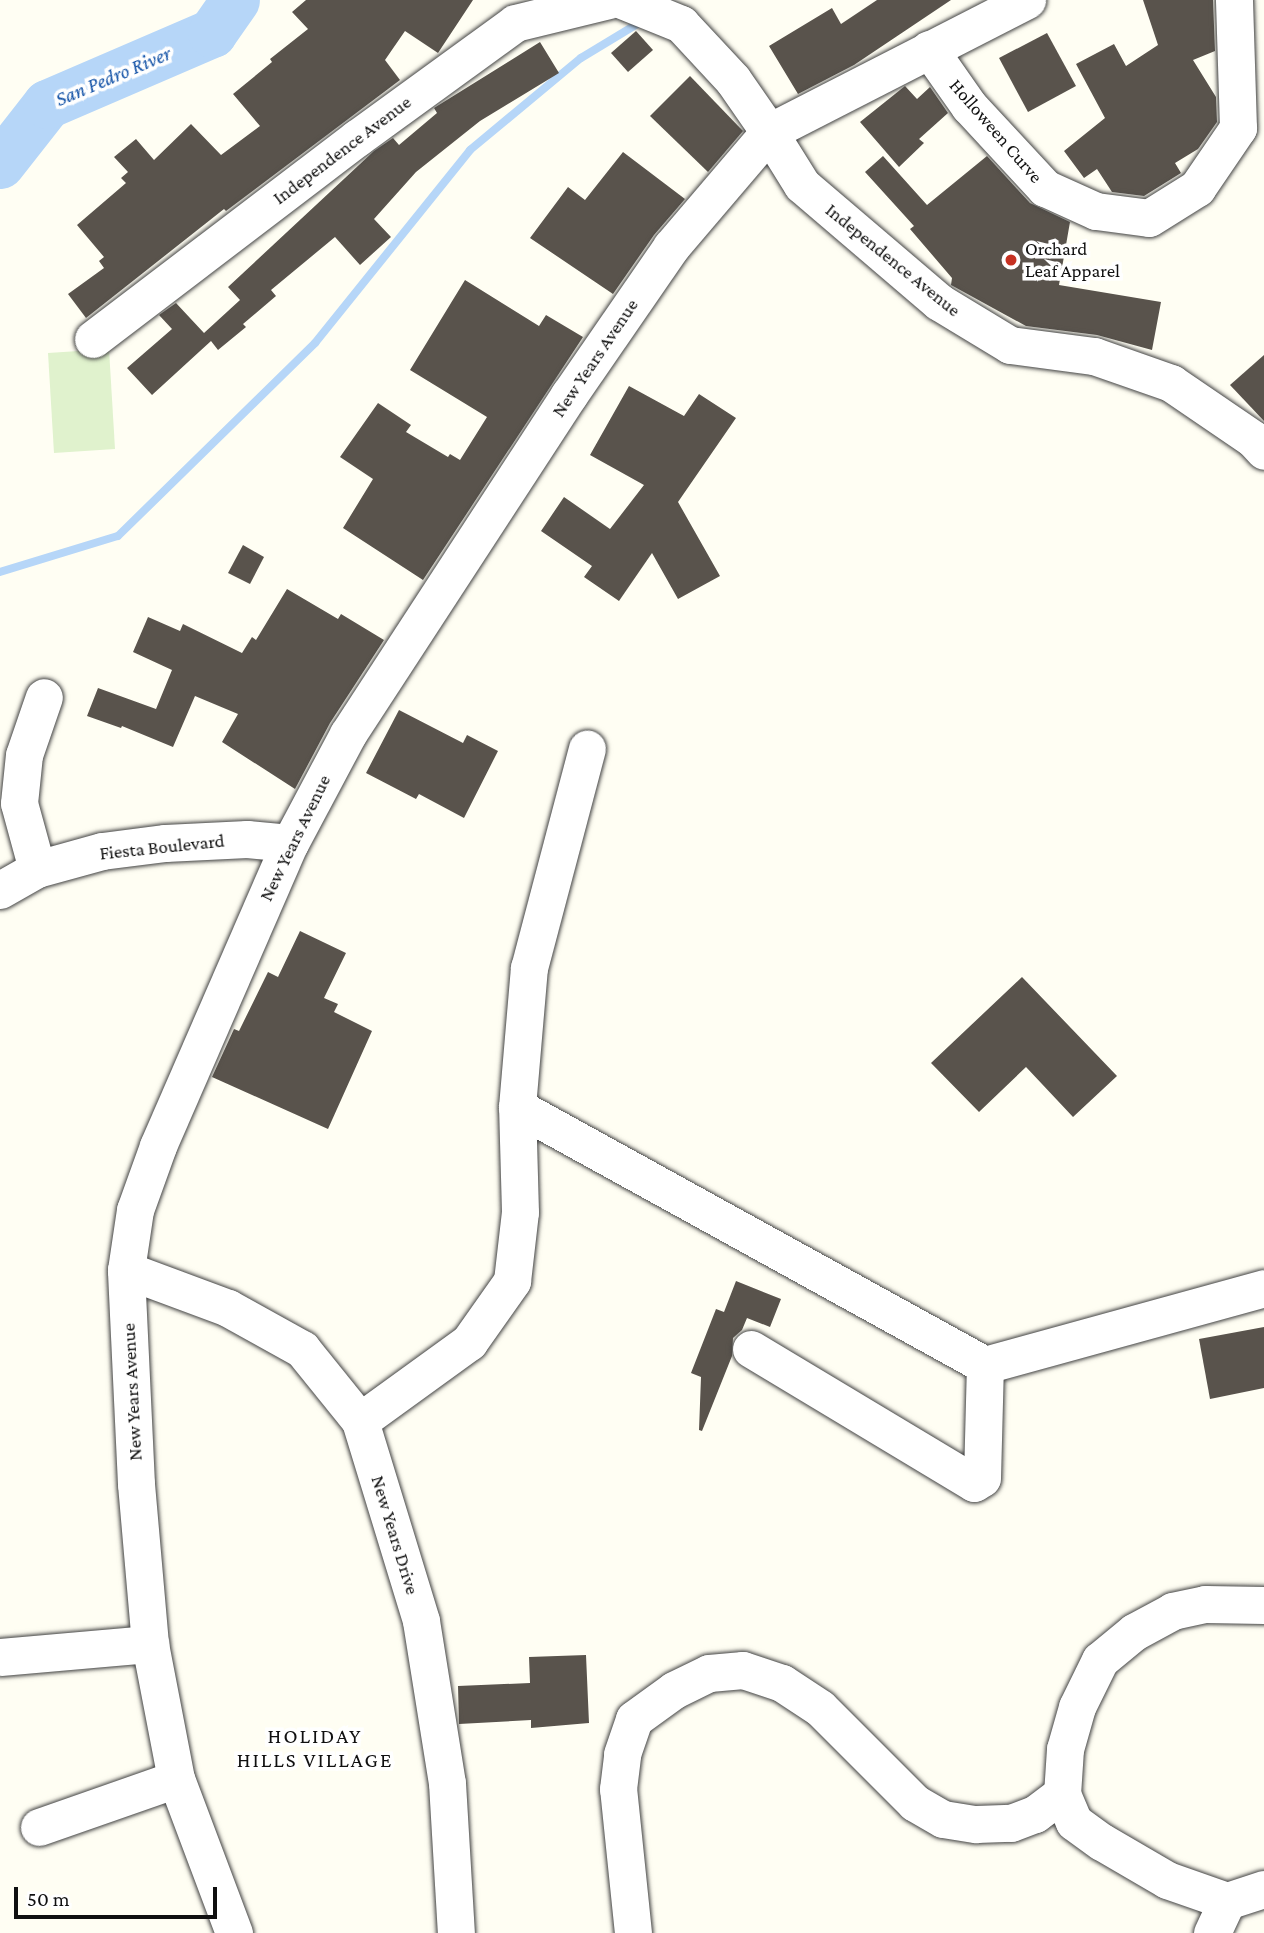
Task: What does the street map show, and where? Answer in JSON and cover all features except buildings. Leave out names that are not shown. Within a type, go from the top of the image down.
[{"type":"street","name":"Independence Avenue","points":[[93,339],[357,138],[510,11],[619,0],[681,24],[733,80],[802,185],[939,302],[1010,345],[1094,356],[1171,383],[1253,439],[1264,451]]},
{"type":"street","name":"New Years Avenue","points":[[234,1933],[176,1779],[150,1644],[136,1484],[125,1270],[135,1210],[158,1146],[290,843],[348,734],[569,395],[671,247],[769,132],[1027,0]]},
{"type":"street","name":"Holloween Curve","points":[[929,49],[969,106],[1045,188],[1096,211],[1149,218],[1197,188],[1238,128],[1251,60],[1234,0]]},
{"type":"street","points":[[37,869],[19,803],[24,755],[44,697]]},
{"type":"street","points":[[360,1421],[469,1342],[512,1281],[520,1212],[517,1107],[529,968],[587,749]]},
{"type":"street","name":"Fiesta Boulevard","points":[[0,890],[37,869],[102,851],[165,843],[247,839],[290,843]]},
{"type":"street","points":[[517,1107],[985,1365],[1264,1288]]},
{"type":"street","name":"New Years Drive","points":[[125,1270],[228,1308],[302,1349],[360,1421],[421,1621],[447,1783],[456,1933]]},
{"type":"street","points":[[751,1349],[974,1483],[982,1478],[985,1365]]},
{"type":"street","points":[[1264,1605],[1205,1604],[1172,1611],[1134,1632],[1100,1660],[1077,1707],[1065,1749],[1062,1794],[1074,1822],[1102,1842],[1167,1880],[1219,1917],[1264,1889]]},
{"type":"street","points":[[0,1657],[150,1644]]},
{"type":"street","points":[[634,1933],[618,1789],[622,1754],[634,1720],[674,1690],[709,1673],[743,1670],[782,1683],[820,1708],[915,1803],[943,1819],[976,1824],[1011,1823],[1035,1814],[1062,1794]]},
{"type":"street","points":[[39,1827],[176,1779]]},
{"type":"green space","points":[[109,349],[115,449],[54,453],[48,353]]},
{"type":"waterway","name":"San Pedro River","points":[[0,164],[47,104],[212,33],[235,0]]},
{"type":"waterway","points":[[0,572],[118,536],[315,343],[470,150],[581,58],[642,21]]},
{"type":"place","name":"Orchard Leaf Apparel","points":[[1011,260]]},
{"type":"district","name":"HOLIDAY HILLS VILLAGE","points":[[315,1748]]}]
